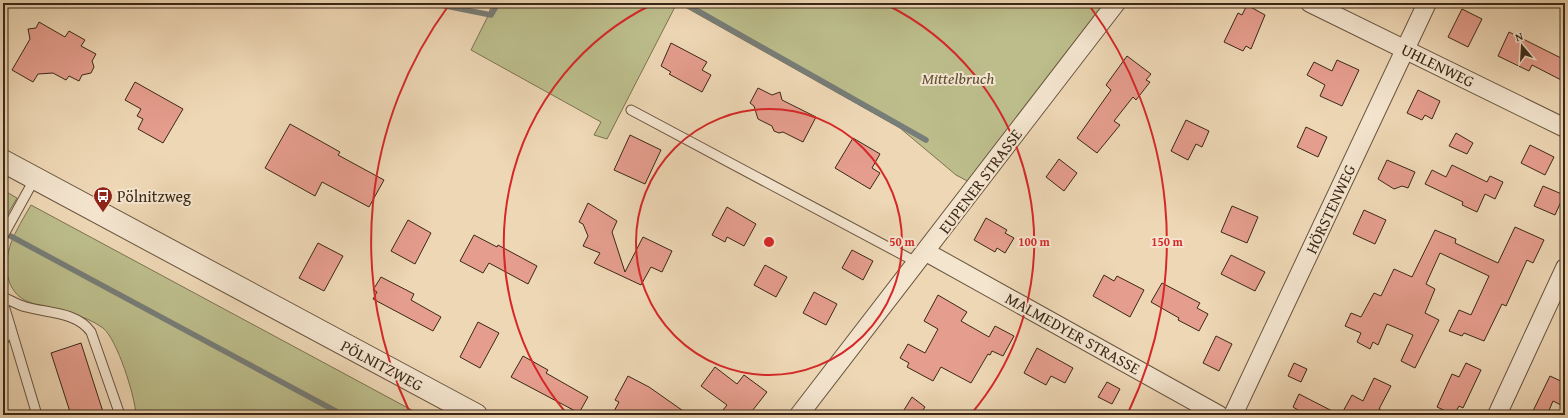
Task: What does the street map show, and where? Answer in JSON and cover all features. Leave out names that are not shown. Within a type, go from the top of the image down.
[{"type":"street","name":"EUPENER STRASSE","points":[[799,415],[1116,3]]},
{"type":"street","name":"UHLENWEG","points":[[1310,3],[1565,128]]},
{"type":"street","name":"HÖRSTENWEG","points":[[1233,415],[1427,3]]},
{"type":"street","name":"PÖLNITZWEG","points":[[3,160],[476,415]]},
{"type":"street","name":"MALMEDYER STRASSE","points":[[922,257],[1219,415]]},
{"type":"street","points":[[1497,415],[1565,268]]},
{"type":"lane","points":[[631,110],[922,257]]},
{"type":"lane","points":[[3,236],[35,178]]},
{"type":"lane","points":[[3,296],[24,306],[77,319],[86,324],[91,332],[120,415]]},
{"type":"lane","points":[[3,302],[37,415]]},
{"type":"lane","points":[[3,341],[10,328]]},
{"type":"green space","points":[[492,3],[677,3],[607,139],[594,135],[601,122],[471,50],[488,16]]},
{"type":"green space","name":"Mittelbruch","points":[[678,3],[1110,3],[973,184],[956,175],[900,128]]},
{"type":"green space","points":[[3,190],[17,198],[3,222]]},
{"type":"green space","points":[[31,205],[421,415],[136,415],[129,382],[124,368],[114,344],[103,328],[79,316],[25,300],[12,288],[7,271],[8,253],[15,233]]},
{"type":"building","points":[[1247,5],[1265,15],[1251,49],[1246,46],[1243,51],[1224,42],[1238,13],[1242,15]]},
{"type":"building","points":[[1462,9],[1482,19],[1468,47],[1448,37]]},
{"type":"building","points":[[39,22],[65,37],[69,31],[85,40],[81,46],[96,54],[92,61],[94,67],[91,73],[82,75],[79,81],[69,76],[66,80],[53,73],[38,74],[33,82],[12,70],[30,39],[28,29],[36,28]]},
{"type":"building","points":[[1509,32],[1565,60],[1565,82],[1532,65],[1529,71],[1498,56]]},
{"type":"building","points":[[671,43],[707,62],[702,70],[711,75],[702,92],[669,74],[671,72],[661,66]]},
{"type":"building","points":[[1127,56],[1151,74],[1146,80],[1150,82],[1136,100],[1133,97],[1114,121],[1120,125],[1097,153],[1077,138],[1111,90],[1106,85]]},
{"type":"building","points":[[1337,60],[1359,70],[1342,106],[1320,96],[1325,85],[1307,75],[1314,62],[1332,71]]},
{"type":"building","points":[[135,82],[183,109],[163,143],[138,129],[143,119],[137,116],[141,109],[125,100]]},
{"type":"building","points":[[758,88],[772,95],[780,92],[782,100],[816,117],[803,142],[783,132],[779,133],[774,131],[772,126],[758,119],[754,106],[750,103]]},
{"type":"building","points":[[1418,90],[1440,101],[1432,119],[1425,115],[1422,120],[1407,113]]},
{"type":"building","points":[[1186,120],[1209,131],[1202,147],[1196,144],[1188,160],[1171,151]]},
{"type":"building","points":[[290,124],[340,152],[338,155],[384,180],[369,207],[322,182],[315,196],[265,168]]},
{"type":"building","points":[[1306,127],[1327,137],[1318,157],[1297,147]]},
{"type":"building","points":[[1456,133],[1473,143],[1467,154],[1449,146]]},
{"type":"building","points":[[630,135],[661,150],[645,184],[614,170]]},
{"type":"building","points":[[853,138],[880,154],[872,168],[880,173],[870,189],[835,168]]},
{"type":"building","points":[[1530,145],[1554,157],[1545,175],[1521,163]]},
{"type":"building","points":[[1059,159],[1077,173],[1064,191],[1046,177]]},
{"type":"building","points":[[1387,160],[1415,172],[1408,188],[1402,186],[1394,189],[1378,179]]},
{"type":"building","points":[[1452,165],[1487,182],[1490,176],[1503,182],[1495,199],[1485,194],[1477,212],[1462,205],[1463,202],[1425,184],[1432,170],[1446,177]]},
{"type":"building","points":[[1543,186],[1564,195],[1555,215],[1534,206]]},
{"type":"building","points":[[588,203],[617,221],[612,232],[625,272],[643,237],[672,251],[662,272],[651,267],[641,285],[594,263],[600,253],[583,246],[588,236],[583,224],[579,222]]},
{"type":"building","points":[[1232,206],[1258,217],[1247,243],[1221,232]]},
{"type":"building","points":[[727,207],[756,224],[744,246],[727,237],[725,242],[712,235]]},
{"type":"building","points":[[1364,210],[1386,220],[1375,244],[1353,234]]},
{"type":"building","points":[[986,218],[1007,230],[1005,233],[1014,238],[1005,253],[997,248],[995,252],[974,240]]},
{"type":"building","points":[[408,220],[431,233],[415,264],[391,251]]},
{"type":"building","points":[[1515,227],[1544,240],[1533,263],[1527,260],[1506,306],[1502,304],[1484,341],[1464,333],[1462,336],[1449,331],[1459,310],[1471,315],[1489,276],[1440,253],[1426,284],[1435,289],[1425,313],[1439,320],[1415,368],[1401,361],[1413,335],[1387,324],[1378,345],[1373,342],[1370,349],[1357,342],[1361,333],[1345,326],[1351,313],[1361,317],[1374,293],[1381,296],[1394,269],[1412,277],[1435,230],[1456,239],[1455,243],[1498,263]]},
{"type":"building","points":[[474,235],[497,247],[498,245],[537,266],[528,284],[489,263],[483,273],[460,261]]},
{"type":"building","points":[[318,243],[343,256],[324,291],[299,278]]},
{"type":"building","points":[[852,250],[873,261],[863,280],[842,268]]},
{"type":"building","points":[[1231,255],[1265,272],[1255,291],[1221,274]]},
{"type":"building","points":[[765,265],[787,277],[776,297],[754,285]]},
{"type":"building","points":[[1104,275],[1114,281],[1117,276],[1144,290],[1130,317],[1093,296]]},
{"type":"building","points":[[381,277],[414,294],[411,300],[441,317],[433,331],[373,299],[377,292],[373,290]]},
{"type":"building","points":[[1162,283],[1200,303],[1197,308],[1208,314],[1199,331],[1178,320],[1179,318],[1151,302]]},
{"type":"building","points":[[814,292],[837,304],[826,325],[803,313]]},
{"type":"building","points":[[938,295],[967,312],[961,321],[989,337],[995,326],[1014,336],[1003,356],[992,351],[990,355],[988,354],[971,383],[941,367],[933,381],[907,367],[909,363],[900,358],[908,344],[925,353],[938,329],[924,321]]},
{"type":"building","points":[[478,322],[499,333],[480,368],[460,357]]},
{"type":"building","points":[[1216,336],[1232,344],[1219,371],[1203,363]]},
{"type":"building","points":[[81,343],[104,415],[71,415],[51,353]]},
{"type":"building","points":[[1037,348],[1073,368],[1065,383],[1051,376],[1046,385],[1024,373]]},
{"type":"building","points":[[523,356],[548,370],[546,373],[588,397],[579,413],[511,377]]},
{"type":"building","points":[[1294,363],[1307,369],[1301,382],[1288,376]]},
{"type":"building","points":[[1466,363],[1481,370],[1463,408],[1459,406],[1454,415],[1437,407],[1452,374],[1459,377]]},
{"type":"building","points":[[715,367],[737,384],[744,375],[767,392],[749,415],[719,415],[727,405],[701,386]]},
{"type":"building","points":[[628,376],[649,387],[689,415],[612,415],[619,402],[615,400]]},
{"type":"building","points":[[1550,376],[1565,383],[1565,407],[1553,401],[1547,415],[1531,415]]},
{"type":"building","points":[[1374,378],[1391,386],[1379,409],[1389,415],[1341,415],[1352,395],[1363,401]]},
{"type":"building","points":[[1107,382],[1120,389],[1112,404],[1098,397]]},
{"type":"building","points":[[1299,394],[1340,415],[1296,415],[1298,410],[1293,407]]},
{"type":"building","points":[[912,397],[925,407],[920,415],[901,415]]},
{"type":"waterway","points":[[431,3],[491,15],[498,3]]},
{"type":"waterway","points":[[684,3],[926,140]]},
{"type":"waterway","points":[[3,232],[343,415]]},
{"type":"place","name":"Pölnitzweg","points":[[103,213]]}]
